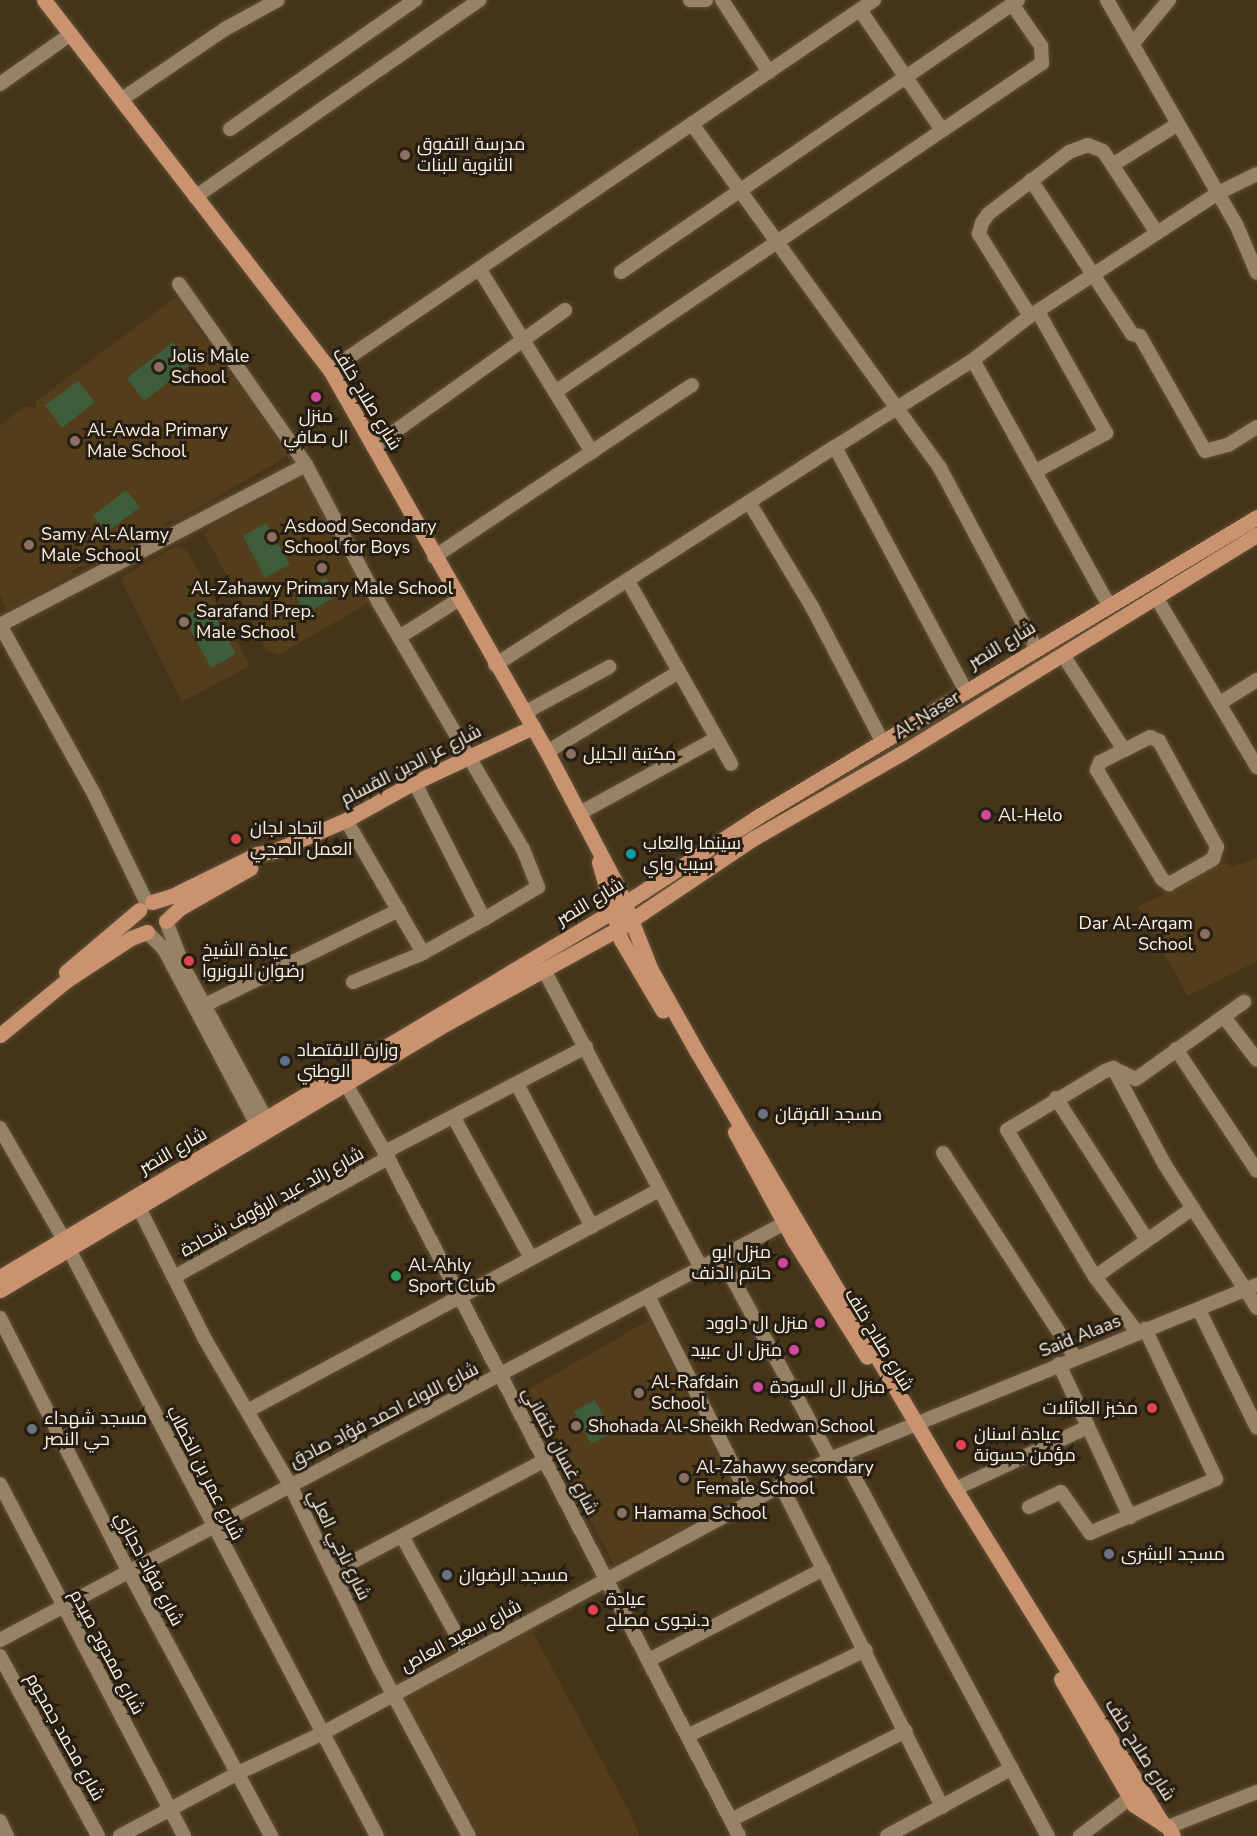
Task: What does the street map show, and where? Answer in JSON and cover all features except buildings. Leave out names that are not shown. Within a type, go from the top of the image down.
[{"type":"main road","name":"شارع صلاح خلف","points":[[44,0],[330,369],[458,600],[533,727],[580,813],[600,856],[619,908],[618,928],[647,986],[785,1223],[1168,1829]]},
{"type":"main road","name":"شارع النصر","points":[[0,1290],[66,1245],[262,1122],[619,908],[882,741],[1257,517]]},
{"type":"main road","name":"Al-Naser","points":[[618,928],[754,838],[1063,655],[1257,535]]},
{"type":"main road","name":"شارع عز الدين القسام","points":[[0,1023],[146,905],[172,896],[257,854],[274,851],[346,820],[469,756],[533,727]]},
{"type":"main road","name":"شارع عز الدين القسام","points":[[166,921],[180,908],[264,861],[274,851]]},
{"type":"main road","points":[[0,1035],[67,980],[131,938],[160,929],[166,921],[165,909],[146,905],[139,924],[147,932]]},
{"type":"main road","name":"شارع صلاح خلف","points":[[619,908],[632,919],[651,970],[1134,1805],[1168,1829]]},
{"type":"main road","name":"شارع النصر","points":[[0,1277],[139,1208],[346,1084],[618,928]]},
{"type":"street","points":[[122,99],[225,29],[278,0]]},
{"type":"street","points":[[230,129],[415,0]]},
{"type":"street","points":[[195,197],[479,0]]},
{"type":"street","points":[[690,0],[706,0]]},
{"type":"street","points":[[722,0],[769,72]]},
{"type":"street","points":[[330,369],[480,270],[874,0]]},
{"type":"street","points":[[1107,0],[1134,42],[1218,193],[1257,273]]},
{"type":"street","points":[[1134,42],[1169,0]]},
{"type":"street","points":[[555,392],[1041,63],[1041,46],[1015,2],[905,74],[621,272]]},
{"type":"street","points":[[860,10],[942,130]]},
{"type":"street","points":[[0,84],[71,34]]},
{"type":"street","points":[[692,124],[774,242],[940,468],[1036,648]]},
{"type":"street","points":[[1114,164],[1178,124]]},
{"type":"street","points":[[1036,471],[1106,432],[1034,314],[979,234],[988,214],[1069,152],[1088,145],[1103,151],[1114,164],[1122,182],[1157,233]]},
{"type":"street","points":[[495,665],[973,360],[1034,314],[1218,193],[1257,174]]},
{"type":"street","points":[[1031,180],[1095,273],[1132,334],[1140,336],[1205,450],[1228,446],[1257,427]]},
{"type":"street","points":[[480,270],[592,452]]},
{"type":"street","points":[[179,284],[306,465],[523,849],[538,886],[423,952],[353,982]]},
{"type":"street","points":[[373,447],[565,310]]},
{"type":"street","points":[[973,360],[1108,604]]},
{"type":"street","points":[[434,557],[692,385]]},
{"type":"street","points":[[835,447],[966,691]]},
{"type":"street","points":[[146,905],[94,794],[0,625],[306,465]]},
{"type":"street","points":[[749,502],[812,607],[882,741]]},
{"type":"street","points":[[628,581],[677,673],[731,764]]},
{"type":"street","points":[[1156,597],[1257,766]]},
{"type":"street","points":[[401,636],[458,600]]},
{"type":"street","points":[[1063,655],[1124,750]]},
{"type":"street","points":[[524,714],[609,667]]},
{"type":"street","points":[[547,752],[677,673]]},
{"type":"street","points":[[1220,703],[1257,680]]},
{"type":"street","points":[[1150,737],[1159,741],[1217,847],[1213,859],[1169,884],[1162,879],[1097,770],[1100,762],[1124,750],[1150,737]]},
{"type":"street","points":[[580,813],[715,738]]},
{"type":"street","points":[[416,783],[484,919]]},
{"type":"street","points":[[346,820],[423,952]]},
{"type":"street","points":[[205,1005],[399,910]]},
{"type":"street","points":[[166,921],[184,968],[205,1005],[262,1122]]},
{"type":"street","points":[[147,932],[164,949],[262,1122]]},
{"type":"street","points":[[544,970],[702,1270]]},
{"type":"street","points":[[1113,1068],[1136,1079],[1244,1002]]},
{"type":"street","points":[[1224,1017],[1257,1060]]},
{"type":"street","name":"شارع رائد عبد الرؤوف شحادة","points":[[174,1277],[386,1155],[586,1047]]},
{"type":"street","points":[[1176,1049],[1256,1167]]},
{"type":"street","points":[[1029,1507],[1061,1492],[1090,1533],[1216,1479],[1141,1330],[1095,1277],[1007,1130],[1056,1098],[1113,1068]]},
{"type":"street","points":[[1113,1068],[1192,1208],[1252,1287],[1257,1308]]},
{"type":"street","name":"شارع غسان كنفاني","points":[[346,1084],[386,1155],[500,1376],[610,1577],[649,1660],[739,1836]]},
{"type":"street","points":[[517,1084],[592,1227]]},
{"type":"street","points":[[1056,1098],[1146,1238]]},
{"type":"street","points":[[454,1118],[531,1258]]},
{"type":"street","name":"شارع عمر بن الخطاب","points":[[0,1128],[66,1245],[376,1836]]},
{"type":"street","points":[[943,1153],[1075,1357]]},
{"type":"street","points":[[247,1411],[659,1190]]},
{"type":"street","name":"شارع ناجي العلي","points":[[139,1208],[247,1411],[290,1485],[393,1693],[469,1836]]},
{"type":"street","points":[[1095,1277],[1146,1238],[1192,1208]]},
{"type":"street","name":"شارع اللواء احمد فؤاد صادق","points":[[0,1640],[212,1526],[702,1270],[785,1223]]},
{"type":"street","points":[[722,1259],[1012,1768],[1048,1836]]},
{"type":"street","name":"Said Alaas","points":[[912,1423],[1252,1287]]},
{"type":"street","points":[[649,1298],[751,1501]]},
{"type":"street","points":[[1199,1310],[1257,1428]]},
{"type":"street","name":"شارع فؤاد حجازي","points":[[0,1318],[129,1572],[271,1836]]},
{"type":"street","points":[[1059,1364],[1130,1517]]},
{"type":"street","name":"شارع سعيد العاص","points":[[120,1836],[238,1773],[321,1734],[781,1485],[912,1423]]},
{"type":"street","points":[[955,1489],[1088,1427]]},
{"type":"street","points":[[333,1572],[403,1538],[545,1460]]},
{"type":"street","name":"شارع ممدوح صيدم","points":[[0,1484],[183,1836]]},
{"type":"street","points":[[781,1485],[866,1650],[942,1806]]},
{"type":"street","points":[[403,1538],[467,1654]]},
{"type":"street","points":[[649,1660],[824,1569]]},
{"type":"street","points":[[689,1735],[866,1650]]},
{"type":"street","name":"شارع محمد جمجوم","points":[[0,1656],[99,1836]]},
{"type":"street","points":[[731,1820],[906,1731]]},
{"type":"street","points":[[887,1836],[1012,1768]]},
{"type":"street","points":[[1168,1829],[1257,1792]]},
{"type":"street","points":[[1080,1836],[1130,1798]]},
{"type":"street","points":[[0,1821],[8,1836]]},
{"type":"shaded area","points":[[175,298],[289,455],[178,520],[164,522],[164,527],[94,563],[72,570],[73,574],[8,611],[0,595],[0,425],[26,406],[35,408],[36,401]]},
{"type":"shaded area","points":[[300,479],[311,486],[375,599],[279,655],[267,651],[205,535],[208,528]]},
{"type":"shaded area","name":"Sarafand Prep. Male School","points":[[176,546],[187,550],[250,666],[182,702],[120,578]]},
{"type":"shaded area","name":"Dar Al-Arqam School","points":[[1257,858],[1257,961],[1188,996],[1138,907],[1226,862],[1232,867]]},
{"type":"shaded area","points":[[649,1320],[739,1497],[614,1565],[524,1392]]},
{"type":"shaded area","points":[[531,1629],[630,1813],[639,1836],[480,1836],[400,1693]]},
{"type":"green space","points":[[173,342],[191,364],[144,401],[127,378]]},
{"type":"green space","points":[[78,381],[95,402],[62,428],[45,405]]},
{"type":"green space","points":[[126,490],[140,507],[107,532],[93,516]]},
{"type":"green space","points":[[266,523],[290,564],[265,578],[243,536]]},
{"type":"green space","points":[[326,577],[337,596],[305,614],[295,594]]},
{"type":"green space","points":[[209,603],[236,654],[211,668],[183,616]]},
{"type":"green space","points":[[595,1400],[612,1433],[591,1444],[574,1411]]},
{"type":"place","name":"مدرسة التفوق الثانوية للبنات","points":[[405,155]]},
{"type":"place","name":"Jolis Male School","points":[[159,367]]},
{"type":"place","name":"منزل ال صافي","points":[[316,397]]},
{"type":"place","name":"Al-Awda Primary Male School","points":[[75,441]]},
{"type":"place","name":"Asdood Secondary School for Boys","points":[[272,537]]},
{"type":"place","name":"Samy Al-Alamy Male School","points":[[29,545]]},
{"type":"place","name":"Al-Zahawy Primary Male School","points":[[322,568]]},
{"type":"place","name":"Sarafand Prep. Male School","points":[[184,622]]},
{"type":"place","name":"مكتبة الجليل","points":[[571,754]]},
{"type":"place","name":"Al-Helo","points":[[986,815]]},
{"type":"place","name":"اتحاد لجان العمل الصحي","points":[[236,839]]},
{"type":"place","name":"سينما والعاب سيب واي","points":[[631,854]]},
{"type":"place","name":"Dar Al-Arqam School","points":[[1205,934]]},
{"type":"place","name":"عيادة الشيخ رضوان الاونروا","points":[[189,961]]},
{"type":"place","name":"وزارة الاقتصاد الوطني","points":[[285,1061]]},
{"type":"place","name":"مسجد الفرقان","points":[[763,1114]]},
{"type":"place","name":"منزل ابو حاتم الدنف","points":[[783,1263]]},
{"type":"place","name":"Al-Ahly Sport Club","points":[[396,1276]]},
{"type":"place","name":"منزل ال داوود","points":[[820,1323]]},
{"type":"place","name":"منزل ال عبيد","points":[[794,1350]]},
{"type":"place","name":"منزل ال السودة","points":[[758,1387]]},
{"type":"place","name":"Al-Rafdain School","points":[[639,1393]]},
{"type":"place","name":"مخبز العائلات","points":[[1152,1408]]},
{"type":"place","name":"Shohada Al-Sheikh Redwan School","points":[[576,1426]]},
{"type":"place","name":"مسجد شهداء حي النصر","points":[[32,1429]]},
{"type":"place","name":"عيادة اسنان مؤمن حسونة","points":[[961,1445]]},
{"type":"place","name":"Al-Zahawy secondary Female School","points":[[684,1478]]},
{"type":"place","name":"Hamama School","points":[[622,1513]]},
{"type":"place","name":"مسجد البشرى","points":[[1109,1554]]},
{"type":"place","name":"مسجد الرضوان","points":[[447,1575]]},
{"type":"place","name":"عيادة د.نجوى مصلح","points":[[593,1610]]}]
